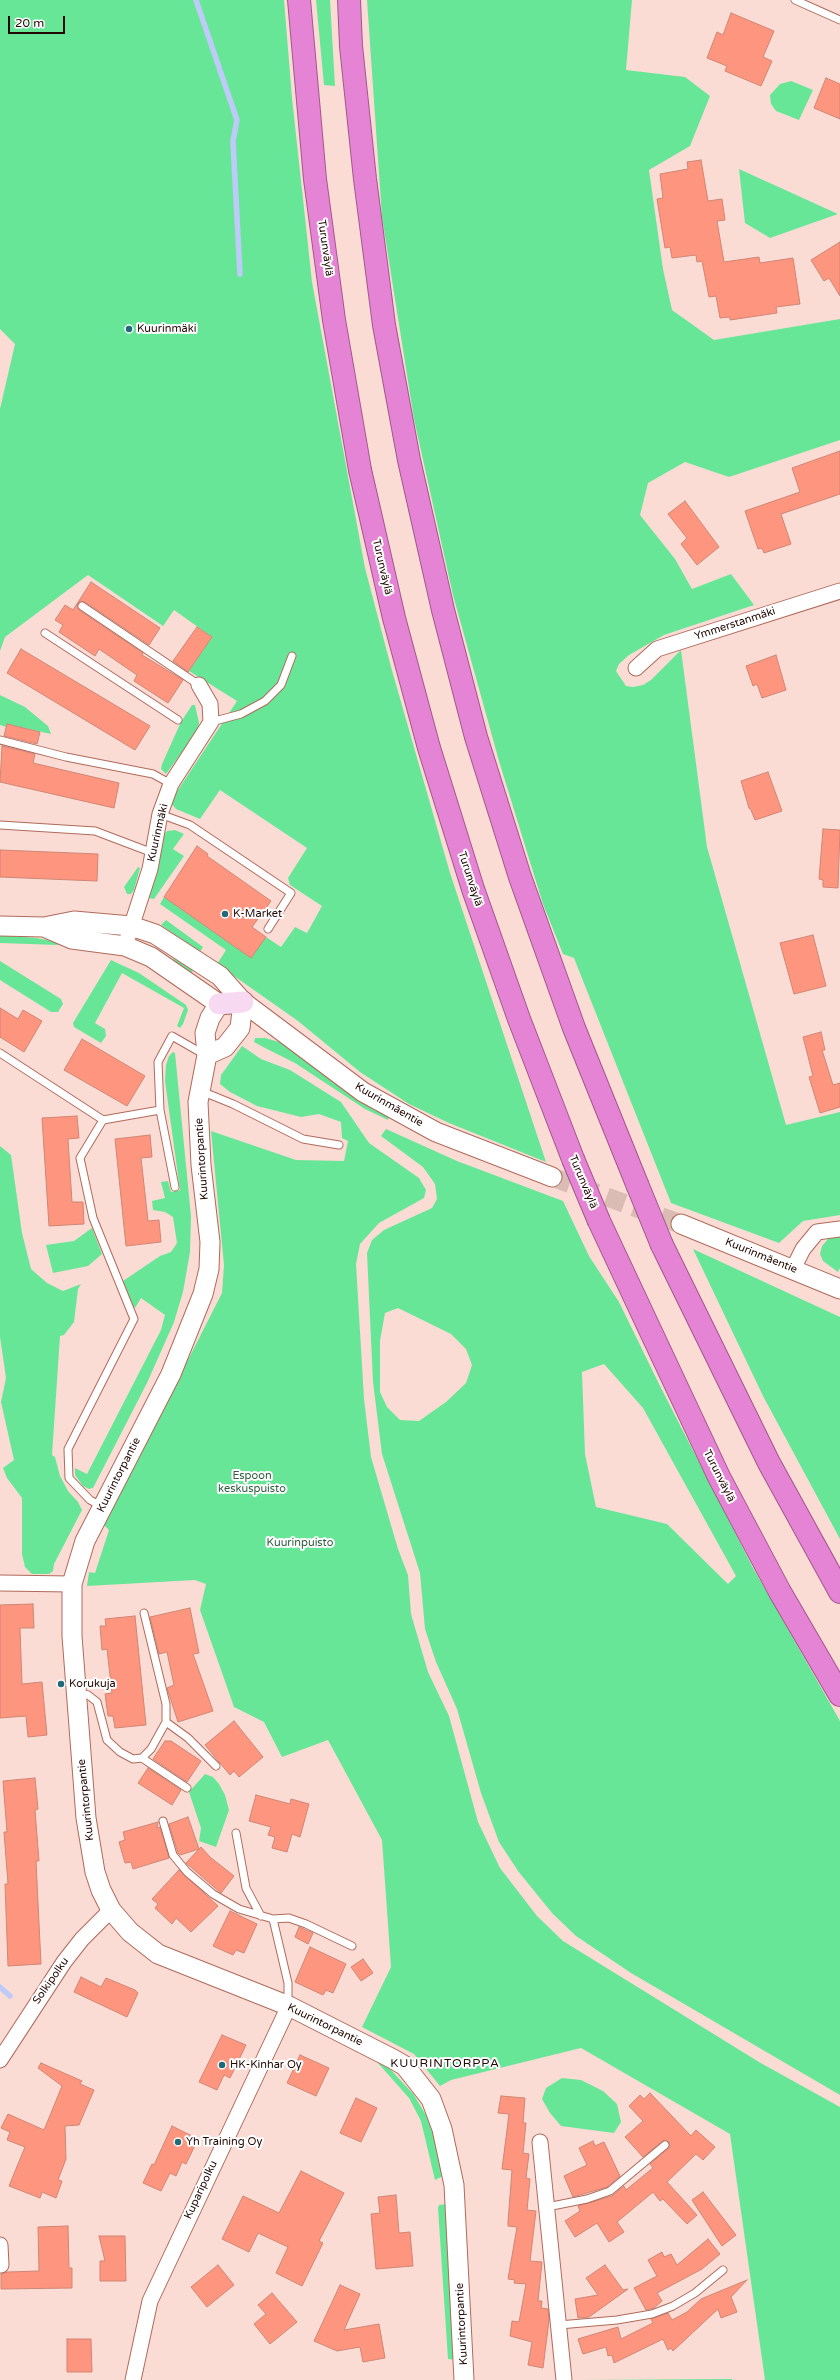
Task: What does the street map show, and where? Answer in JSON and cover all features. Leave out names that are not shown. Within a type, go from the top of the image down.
[{"type":"highway","name":"Turunväylä","points":[[300,0],[315,179],[334,320],[360,470],[394,618],[429,748],[473,889],[518,1019],[599,1221],[719,1477],[780,1592],[840,1695]]},
{"type":"highway","points":[[349,0],[351,46],[365,179],[384,325],[409,460],[443,610],[476,737],[520,877],[574,1028],[662,1245],[769,1463],[840,1592]]},
{"type":"main road","points":[[219,1004],[243,1002]]},
{"type":"street","name":"Ymmerstanmäki","points":[[636,668],[657,649],[840,591]]},
{"type":"street","points":[[199,685],[210,704],[211,722]]},
{"type":"street","name":"Kuurinmäki","points":[[125,946],[153,853],[160,814],[171,784],[211,722]]},
{"type":"street","name":"Kuurinmäentie","points":[[0,926],[44,927],[74,920],[131,926],[167,940],[220,976],[243,1002],[363,1092],[436,1132],[552,1177]]},
{"type":"street","name":"Kuurinmäentie","points":[[44,927],[72,939],[125,946],[151,957],[219,1004]]},
{"type":"street","points":[[207,1055],[225,1047],[238,1031],[240,1028],[243,1002]]},
{"type":"street","name":"Kuurintorpantie","points":[[219,1004],[210,1018],[205,1033],[207,1055],[198,1102],[210,1242],[209,1270],[194,1319],[171,1374],[85,1541],[72,1584],[72,1636],[86,1818],[95,1872],[101,1890],[111,1910],[130,1932],[158,1954],[288,2006],[393,2059],[405,2066],[431,2099],[442,2129],[454,2185],[464,2380]]},
{"type":"street","name":"Kuurinmäentie","points":[[681,1224],[840,1289]]},
{"type":"street","points":[[793,1269],[803,1249],[818,1232],[840,1229]]},
{"type":"street","points":[[0,1583],[72,1584]]},
{"type":"street","name":"Solkipolku","points":[[0,2060],[64,1962],[82,1939],[111,1910]]},
{"type":"street","name":"Kuparipolku","points":[[133,2380],[150,2301],[288,2006]]},
{"type":"street","points":[[540,2142],[564,2380]]},
{"type":"street","points":[[0,2245],[1,2265]]},
{"type":"lane","points":[[795,0],[840,20]]},
{"type":"lane","points":[[82,606],[199,685]]},
{"type":"lane","points":[[45,633],[178,720]]},
{"type":"lane","points":[[211,722],[241,714],[265,701],[280,685],[292,656]]},
{"type":"lane","points":[[0,740],[153,774],[171,784]]},
{"type":"lane","points":[[160,814],[190,825],[291,894],[268,929]]},
{"type":"lane","points":[[0,825],[95,831],[153,853]]},
{"type":"lane","points":[[175,1187],[160,1110],[158,1062],[172,1036],[207,1055]]},
{"type":"lane","points":[[0,1053],[103,1120],[160,1110]]},
{"type":"lane","points":[[200,1091],[233,1104],[303,1139],[339,1145]]},
{"type":"lane","points":[[102,1506],[90,1500],[69,1478],[68,1449],[134,1319],[93,1218],[80,1158],[103,1120]]},
{"type":"lane","points":[[77,1692],[88,1695],[97,1702],[107,1740],[120,1752],[133,1759],[142,1758],[151,1749],[166,1722],[166,1704],[144,1613]]},
{"type":"lane","points":[[166,1722],[188,1738],[216,1766]]},
{"type":"lane","points":[[142,1758],[187,1788]]},
{"type":"lane","points":[[164,1821],[173,1855],[187,1872],[213,1894],[238,1909],[273,1919],[289,1918],[306,1924],[352,1946]]},
{"type":"lane","points":[[236,1833],[246,1888],[261,1916]]},
{"type":"lane","points":[[273,1919],[288,1983],[288,2006]]},
{"type":"lane","points":[[547,2207],[587,2199],[610,2191],[665,2145]]},
{"type":"lane","points":[[559,2326],[617,2320],[652,2314],[673,2306],[695,2293],[722,2270]]},
{"type":"green space","points":[[0,0],[284,0],[292,98],[312,282],[365,568],[391,667],[450,873],[546,1162],[449,1123],[409,1104],[360,1072],[298,1021],[217,964],[226,950],[160,904],[164,897],[251,958],[266,937],[281,947],[295,927],[307,933],[322,906],[290,885],[288,878],[307,848],[220,790],[200,819],[176,809],[170,802],[237,701],[189,671],[212,637],[174,610],[163,626],[88,575],[5,637],[0,651],[0,409],[15,344],[0,329]]},
{"type":"green space","points":[[316,0],[330,0],[335,86],[324,85]]},
{"type":"green space","points":[[367,0],[632,0],[626,70],[685,77],[710,96],[690,146],[649,170],[663,269],[672,310],[714,340],[840,319],[840,440],[729,477],[685,462],[648,483],[640,515],[675,559],[692,589],[731,574],[754,605],[664,635],[629,655],[619,664],[616,671],[626,686],[633,687],[643,685],[651,680],[681,650],[707,847],[786,1125],[840,1112],[840,1215],[803,1221],[779,1243],[671,1203],[574,958],[563,954],[543,904],[499,761],[453,595],[414,419],[382,217]]},
{"type":"green space","points":[[791,81],[813,90],[799,120],[776,111],[771,104],[770,95],[780,84]]},
{"type":"green space","points":[[739,169],[838,214],[770,238],[745,223]]},
{"type":"green space","points":[[0,695],[25,707],[48,726],[51,734],[7,724],[6,727],[0,725]]},
{"type":"green space","points":[[192,705],[195,705],[199,723],[198,730],[166,774],[161,769],[162,764],[181,722]]},
{"type":"green space","points":[[175,830],[184,834],[173,849],[184,856],[154,899],[149,898],[162,837],[167,831]]},
{"type":"green space","points":[[138,867],[140,868],[134,890],[131,894],[127,894],[124,887]]},
{"type":"green space","points":[[166,920],[203,947],[200,952],[161,925]]},
{"type":"green space","points":[[0,935],[36,938],[58,942],[58,945],[0,943]]},
{"type":"green space","points":[[169,954],[197,966],[191,973],[176,962]]},
{"type":"green space","points":[[111,960],[139,973],[186,1005],[188,1010],[180,1028],[177,1026],[184,1008],[122,973],[95,1023],[105,1029],[106,1036],[101,1043],[74,1027],[73,1023]]},
{"type":"green space","points":[[0,961],[61,999],[63,1004],[58,1012],[51,1012],[0,980]]},
{"type":"green space","points":[[255,1038],[265,1038],[279,1042],[389,1116],[388,1120],[365,1109],[295,1063],[254,1042]]},
{"type":"green space","name":"Espoon keskuspuisto","points":[[242,1046],[261,1059],[290,1070],[341,1102],[369,1143],[419,1178],[426,1190],[424,1198],[379,1223],[360,1244],[356,1264],[364,1399],[371,1457],[398,1549],[408,1575],[411,1614],[428,1672],[449,1716],[478,1822],[500,1868],[537,1916],[563,1941],[759,2062],[840,2107],[840,2380],[765,2380],[730,2134],[581,2048],[451,2080],[440,2086],[414,2054],[362,2027],[391,1967],[382,1840],[328,1740],[282,1757],[264,1722],[234,1707],[200,1610],[206,1584],[195,1580],[87,1586],[89,1572],[95,1573],[109,1530],[104,1525],[222,1293],[224,1265],[211,1131],[296,1160],[344,1161],[348,1141],[342,1138],[341,1122],[319,1114],[301,1117],[257,1106],[230,1092],[220,1084],[221,1075]]},
{"type":"green space","points":[[173,1052],[175,1053],[191,1216],[190,1252],[183,1292],[174,1322],[147,1383],[93,1488],[89,1489],[83,1486],[75,1475],[75,1468],[87,1474],[161,1330],[165,1315],[141,1298],[135,1308],[130,1303],[123,1281],[160,1256],[171,1252],[177,1243],[173,1217],[165,1212],[153,1210],[152,1201],[165,1198],[161,1182],[168,1181],[171,1192],[180,1190],[165,1081],[166,1065],[169,1056]]},
{"type":"green space","points":[[386,1129],[457,1161],[563,1201],[589,1256],[619,1302],[753,1568],[840,1721],[840,2095],[631,1973],[576,1936],[552,1913],[518,1871],[499,1842],[481,1793],[457,1709],[436,1662],[425,1629],[420,1573],[382,1454],[373,1382],[367,1253],[372,1240],[384,1230],[432,1208],[437,1199],[435,1184],[423,1167],[381,1136]],"holes":[[[398,1308],[451,1334],[466,1349],[472,1365],[466,1383],[446,1402],[419,1421],[400,1420],[387,1407],[380,1392],[380,1341],[385,1313]],[[604,1364],[643,1408],[736,1576],[728,1584],[667,1524],[596,1507],[585,1454],[582,1372]]]},
{"type":"green space","points":[[0,1146],[11,1155],[22,1233],[31,1269],[47,1283],[63,1291],[81,1284],[78,1289],[74,1322],[64,1335],[60,1336],[52,1455],[55,1457],[60,1476],[68,1491],[78,1502],[82,1510],[54,1564],[53,1571],[49,1574],[32,1574],[25,1567],[22,1554],[22,1498],[7,1478],[3,1468],[14,1460],[1,1402],[6,1378],[0,1337]]},
{"type":"green space","points":[[92,1228],[102,1254],[88,1266],[53,1273],[46,1245],[74,1241]]},
{"type":"green space","points":[[840,1235],[840,1268],[838,1272],[823,1261],[820,1254],[822,1246],[828,1239]]},
{"type":"green space","points":[[693,1249],[840,1317],[840,1539],[763,1396]]},
{"type":"green space","points":[[205,1774],[213,1777],[219,1784],[225,1795],[229,1810],[216,1847],[199,1841],[201,1828],[189,1792]]},
{"type":"green space","points":[[380,2058],[414,2095],[427,2117],[437,2147],[443,2176],[435,2180],[421,2121],[409,2098],[377,2062]]},
{"type":"green space","points":[[562,2078],[581,2080],[603,2091],[617,2104],[621,2122],[614,2133],[561,2126],[550,2113],[542,2099],[546,2088]]},
{"type":"green space","points":[[446,2204],[457,2360],[448,2359],[438,2208],[439,2205]]},
{"type":"green space","points":[[732,2379],[732,2380],[580,2380]]},
{"type":"building","points":[[731,13],[774,31],[763,57],[772,61],[761,86],[725,71],[727,66],[707,58],[717,32],[723,35]]},
{"type":"building","points":[[826,78],[840,84],[840,119],[814,108]]},
{"type":"building","points":[[701,160],[708,201],[722,199],[725,220],[717,221],[724,262],[759,257],[760,263],[793,258],[800,304],[776,307],[777,313],[730,320],[730,317],[720,318],[716,296],[709,297],[702,261],[697,262],[696,255],[672,258],[670,247],[665,248],[657,199],[663,198],[660,174],[688,169],[687,162]]},
{"type":"building","points":[[840,242],[840,296],[829,278],[824,281],[811,260]]},
{"type":"building","points":[[840,451],[840,494],[781,514],[791,544],[764,553],[762,548],[758,549],[745,511],[800,492],[792,468]]},
{"type":"building","points":[[685,501],[719,547],[697,565],[681,544],[687,538],[668,514]]},
{"type":"building","points":[[91,582],[160,628],[149,645],[85,602],[80,601],[77,605],[79,610],[143,653],[142,655],[183,680],[168,703],[134,681],[137,675],[99,649],[95,656],[59,632],[63,625],[55,620],[65,605],[73,610]]},
{"type":"building","points":[[197,627],[212,637],[188,672],[173,661]]},
{"type":"building","points":[[21,649],[150,726],[135,750],[7,673]]},
{"type":"building","points":[[776,655],[786,690],[762,698],[757,684],[753,686],[746,666]]},
{"type":"building","points":[[7,724],[40,732],[37,744],[4,736]]},
{"type":"building","points":[[2,746],[35,754],[33,763],[119,783],[114,808],[0,782]]},
{"type":"building","points":[[768,772],[782,811],[755,820],[749,808],[741,781]]},
{"type":"building","points":[[823,829],[840,830],[838,888],[823,887],[823,880],[819,879]]},
{"type":"building","name":"K-Market","points":[[197,846],[208,854],[207,856],[271,901],[252,927],[266,937],[251,958],[164,897]]},
{"type":"building","points":[[0,850],[98,854],[97,881],[0,877]]},
{"type":"building","points":[[813,935],[826,986],[794,994],[780,943]]},
{"type":"building","points":[[0,1008],[18,1019],[23,1010],[42,1021],[24,1052],[0,1037]]},
{"type":"building","points":[[821,1032],[825,1050],[822,1050],[833,1085],[840,1083],[840,1107],[820,1113],[809,1077],[813,1076],[803,1037]]},
{"type":"building","points":[[82,1039],[145,1076],[127,1106],[64,1070]]},
{"type":"building","points":[[77,1116],[79,1138],[68,1139],[72,1202],[83,1202],[84,1224],[49,1226],[42,1118]]},
{"type":"building","points":[[150,1135],[152,1157],[141,1158],[148,1221],[159,1220],[161,1242],[126,1246],[115,1139]]},
{"type":"building","points":[[33,1604],[34,1628],[20,1628],[22,1684],[42,1682],[47,1735],[28,1737],[26,1716],[0,1718],[0,1605]]},
{"type":"building","points":[[190,1608],[199,1653],[193,1654],[213,1711],[178,1722],[167,1688],[174,1685],[167,1652],[159,1654],[150,1617]]},
{"type":"building","points":[[135,1616],[146,1725],[115,1728],[113,1716],[108,1716],[105,1694],[112,1693],[107,1649],[102,1650],[100,1626],[106,1626],[105,1619]]},
{"type":"building","points":[[234,1721],[263,1757],[239,1777],[234,1771],[230,1775],[205,1745]]},
{"type":"building","points":[[165,1741],[171,1741],[201,1761],[187,1782],[153,1759]]},
{"type":"building","points":[[148,1768],[181,1790],[172,1805],[138,1783]]},
{"type":"building","points":[[35,1778],[38,1809],[35,1810],[39,1861],[36,1861],[41,1964],[8,1966],[5,1884],[8,1884],[4,1832],[7,1832],[3,1781]]},
{"type":"building","points":[[256,1795],[290,1804],[291,1799],[309,1804],[300,1837],[292,1834],[287,1852],[272,1848],[275,1837],[268,1835],[271,1827],[249,1821]]},
{"type":"building","points":[[188,1817],[199,1849],[180,1855],[178,1853],[169,1824]]},
{"type":"building","points":[[158,1822],[157,1828],[160,1827],[169,1858],[133,1869],[131,1862],[125,1863],[119,1842],[125,1840],[123,1832]]},
{"type":"building","points":[[201,1847],[210,1857],[234,1876],[221,1893],[186,1863]]},
{"type":"building","points":[[179,1870],[218,1906],[191,1932],[176,1918],[172,1924],[155,1908],[158,1904],[152,1899]]},
{"type":"building","points":[[230,1911],[257,1924],[244,1953],[236,1950],[233,1955],[213,1946]]},
{"type":"building","points":[[299,1927],[313,1933],[308,1944],[295,1937]]},
{"type":"building","points":[[310,1947],[346,1964],[333,1993],[326,1990],[323,1995],[295,1982]]},
{"type":"building","points":[[363,1959],[373,1973],[361,1981],[351,1967]]},
{"type":"building","points":[[81,1977],[101,1987],[106,1978],[135,1990],[138,1993],[127,2017],[74,1992]]},
{"type":"building","points":[[222,2035],[246,2045],[230,2078],[224,2075],[217,2090],[199,2082]]},
{"type":"building","points":[[300,2055],[329,2068],[316,2096],[287,2083]]},
{"type":"building","points":[[41,2063],[82,2081],[80,2084],[94,2090],[79,2125],[65,2126],[66,2159],[58,2180],[62,2181],[56,2198],[42,2192],[40,2198],[9,2186],[25,2147],[7,2140],[10,2132],[1,2128],[8,2114],[44,2130],[62,2086],[38,2068]]},
{"type":"building","points":[[650,2093],[691,2136],[696,2130],[715,2147],[703,2160],[696,2154],[667,2182],[697,2215],[687,2224],[663,2199],[660,2201],[653,2192],[617,2222],[624,2232],[609,2242],[597,2223],[575,2237],[565,2221],[580,2211],[578,2206],[612,2196],[624,2186],[626,2190],[653,2168],[650,2164],[670,2147],[669,2142],[664,2140],[643,2157],[625,2137],[643,2121],[629,2106],[640,2095],[644,2099]]},
{"type":"building","points":[[501,2096],[525,2098],[523,2123],[526,2123],[523,2153],[529,2154],[526,2178],[530,2179],[527,2210],[536,2211],[530,2261],[542,2262],[538,2301],[542,2301],[541,2308],[548,2309],[549,2320],[543,2368],[528,2365],[532,2342],[510,2336],[512,2321],[519,2322],[526,2284],[514,2283],[515,2280],[508,2279],[517,2227],[508,2226],[512,2170],[502,2169],[509,2114],[498,2113]]},
{"type":"building","points":[[356,2098],[377,2108],[361,2142],[340,2133]]},
{"type":"building","points":[[172,2126],[198,2139],[186,2164],[182,2162],[176,2176],[170,2173],[161,2191],[143,2183],[152,2164],[154,2165]]},
{"type":"building","points":[[593,2141],[595,2146],[604,2142],[620,2176],[607,2187],[573,2197],[564,2176],[587,2165],[579,2148]]},
{"type":"building","points":[[301,2171],[344,2193],[319,2241],[323,2243],[302,2286],[276,2273],[288,2247],[258,2233],[249,2252],[222,2239],[243,2196],[279,2213]]},
{"type":"building","points":[[703,2192],[736,2235],[722,2246],[692,2200]]},
{"type":"building","points":[[396,2195],[399,2233],[410,2232],[413,2266],[376,2269],[371,2214],[380,2213],[378,2197]]},
{"type":"building","points":[[68,2226],[69,2268],[72,2268],[72,2288],[1,2289],[1,2274],[7,2272],[39,2271],[38,2227]]},
{"type":"building","points":[[99,2236],[125,2236],[126,2281],[100,2281],[100,2261],[105,2261]]},
{"type":"building","points":[[708,2239],[720,2254],[702,2269],[657,2293],[662,2301],[654,2308],[646,2310],[634,2288],[657,2276],[648,2260],[662,2252],[664,2257],[671,2254],[677,2265]]},
{"type":"building","points":[[218,2265],[234,2285],[207,2307],[191,2287]]},
{"type":"building","points":[[605,2265],[623,2290],[628,2289],[589,2317],[578,2318],[575,2299],[598,2295],[586,2278]]},
{"type":"building","points":[[747,2280],[731,2297],[737,2312],[721,2318],[718,2309],[673,2351],[671,2348],[668,2350],[663,2339],[614,2363],[612,2355],[608,2356],[606,2347],[583,2354],[578,2339],[618,2327],[621,2339],[653,2323],[651,2319],[668,2313],[672,2320],[687,2312],[701,2299]]},
{"type":"building","points":[[340,2285],[360,2294],[344,2330],[379,2324],[385,2358],[363,2362],[360,2347],[337,2351],[314,2341]]},
{"type":"building","points":[[272,2293],[297,2322],[270,2344],[254,2324],[266,2314],[258,2305]]},
{"type":"building","points":[[67,2339],[91,2339],[92,2372],[67,2372]]},
{"type":"waterway","points":[[196,0],[237,120],[233,141],[240,274]]},
{"type":"waterway","points":[[0,1987],[10,1996]]},
{"type":"tunnel","points":[[552,1177],[681,1224]]},
{"type":"place","name":"Kuurinmäki","points":[[129,329]]},
{"type":"place","name":"K-Market","points":[[225,914]]},
{"type":"place","name":"Korukuja","points":[[61,1684]]},
{"type":"place","name":"HK-Kinhar Oy","points":[[222,2065]]},
{"type":"place","name":"Yh Training Oy","points":[[178,2142]]},
{"type":"district","name":"KUURINTORPPA","points":[[445,2064]]},
{"type":"park label","name":"Kuurinpuisto","points":[[300,1543]]}]
